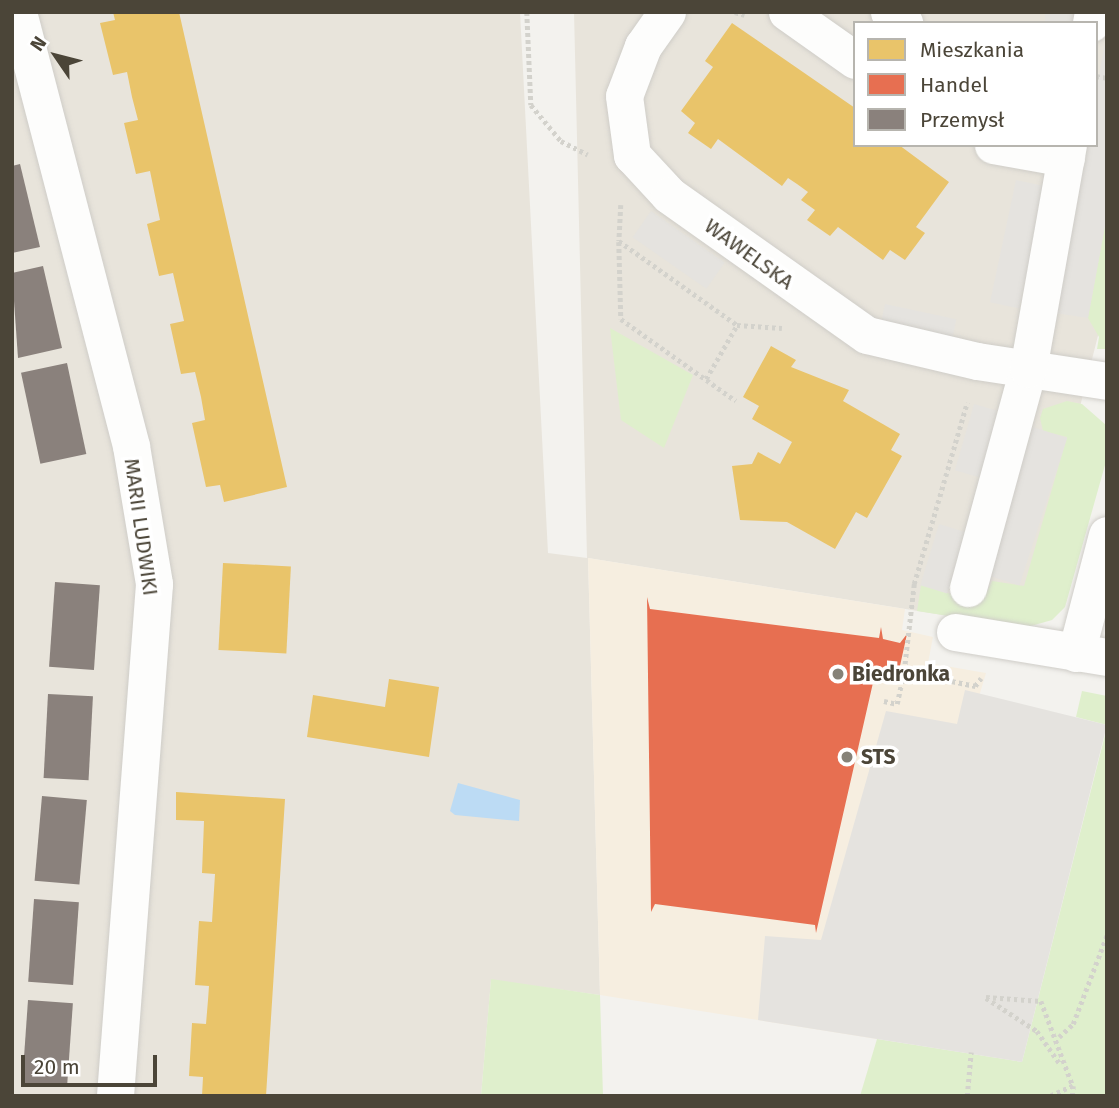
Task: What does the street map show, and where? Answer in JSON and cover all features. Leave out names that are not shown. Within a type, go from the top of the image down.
[{"type":"street","name":"MARII LUDWIKI","points":[[18,12],[131,446],[154,584],[115,1096]]},
{"type":"street","points":[[632,155],[624,96],[643,47],[667,12]]},
{"type":"street","points":[[787,12],[853,59]]},
{"type":"street","points":[[968,588],[1028,369],[1067,151],[1018,147]]},
{"type":"street","name":"WAWELSKA","points":[[632,155],[669,195],[832,314],[867,335],[977,361],[1107,380]]},
{"type":"street","points":[[955,632],[1091,655],[1107,535]]},
{"type":"path","points":[[527,12],[531,105],[561,141],[596,159]]},
{"type":"path","points":[[632,155],[622,186],[619,241],[621,319],[736,401]]},
{"type":"path","points":[[619,241],[737,325],[796,328],[832,314]]},
{"type":"path","points":[[706,379],[737,325]]},
{"type":"path","points":[[904,671],[914,584],[977,361]]},
{"type":"path","points":[[1059,1037],[1073,1024],[1107,935]]},
{"type":"path","points":[[1059,1063],[1059,1037],[1041,1001],[986,997],[1037,1031],[1073,1086],[1072,1096]]},
{"type":"path","points":[[967,1096],[971,1052]]},
{"type":"path","points":[[1051,1096],[1073,1086]]},
{"type":"shaded area","points":[[12,12],[520,12],[548,553],[587,558],[574,12],[1107,12],[1107,300],[1024,628],[588,558],[600,995],[491,980],[481,1096],[12,1096]]},
{"type":"shaded area","points":[[1045,12],[1075,12],[1075,21],[1045,21]]},
{"type":"shaded area","points":[[1107,33],[1107,215],[1088,318],[1055,313],[1086,147],[1098,147],[1098,80]]},
{"type":"shaded area","points":[[1016,180],[1045,186],[1019,309],[990,302]]},
{"type":"shaded area","points":[[651,211],[725,263],[706,289],[633,237]]},
{"type":"shaded area","points":[[885,304],[956,319],[953,337],[881,322]]},
{"type":"shaded area","points":[[974,404],[999,411],[980,477],[955,470]]},
{"type":"shaded area","points":[[1033,427],[1067,438],[1019,586],[985,574]]},
{"type":"shaded area","points":[[939,524],[966,532],[947,593],[920,585]]},
{"type":"shaded area","points":[[588,558],[905,609],[902,630],[933,637],[928,663],[986,673],[877,1039],[600,995]]},
{"type":"shaded area","points":[[965,690],[1107,725],[1022,1062],[758,1020],[765,936],[821,940],[886,711],[957,724]]},
{"type":"green space","points":[[1107,215],[1107,349],[1097,349],[1099,337],[1088,318]]},
{"type":"green space","points":[[610,328],[693,375],[664,448],[621,420]]},
{"type":"green space","points":[[1067,401],[1082,404],[1106,425],[1107,458],[1065,607],[1052,620],[1024,628],[917,611],[921,585],[981,603],[992,581],[1024,586],[1067,437],[1043,431],[1040,418],[1043,409]]},
{"type":"green space","points":[[1082,691],[1107,696],[1107,725],[1076,717]]},
{"type":"green space","points":[[1107,727],[1107,1096],[860,1096],[877,1039],[1022,1062]]},
{"type":"green space","points":[[491,979],[600,995],[603,1096],[481,1096]]},
{"type":"water","points":[[458,783],[520,800],[519,821],[455,815],[450,811]]},
{"type":"building: Mieszkania","points":[[113,12],[179,12],[287,487],[224,502],[220,485],[206,487],[192,423],[205,420],[201,397],[195,372],[181,374],[170,324],[184,321],[173,273],[159,276],[147,224],[160,220],[150,171],[136,174],[124,123],[138,120],[127,72],[113,75],[100,23],[115,20]]},
{"type":"building: Mieszkania","points":[[732,23],[853,107],[853,147],[902,147],[949,182],[916,227],[925,233],[905,260],[890,250],[883,260],[838,227],[830,236],[807,220],[815,210],[801,200],[808,192],[797,184],[788,178],[782,186],[718,139],[711,149],[688,133],[695,123],[681,111],[713,67],[705,61]]},
{"type":"building: Mieszkania","points":[[771,346],[796,360],[791,367],[849,390],[843,401],[900,434],[891,450],[902,456],[867,518],[856,512],[835,549],[787,522],[740,520],[732,466],[752,464],[758,452],[780,464],[792,442],[752,419],[759,406],[743,397]]},
{"type":"building: Mieszkania","points":[[223,563],[291,567],[286,653],[218,650]]},
{"type":"building: Mieszkania","points":[[389,679],[439,687],[429,757],[307,737],[313,695],[385,707]]},
{"type":"building: Mieszkania","points":[[176,792],[285,799],[266,1096],[202,1096],[203,1077],[189,1076],[192,1023],[206,1024],[209,986],[195,985],[199,921],[212,922],[215,874],[202,873],[204,821],[176,820]]},
{"type":"building: Handel","points":[[647,597],[650,609],[879,638],[881,627],[883,639],[900,643],[907,634],[896,684],[875,674],[816,933],[815,925],[655,904],[651,912]]},
{"type":"building: Przemysł","points":[[20,164],[40,247],[12,253],[12,166]]},
{"type":"building: Przemysł","points":[[43,266],[62,348],[18,358],[12,273]]},
{"type":"building: Przemysł","points":[[67,363],[86,454],[40,464],[21,373]]},
{"type":"building: Przemysł","points":[[55,582],[100,585],[94,670],[49,667]]},
{"type":"building: Przemysł","points":[[48,694],[93,696],[89,780],[44,778]]},
{"type":"building: Przemysł","points":[[42,796],[87,800],[79,885],[35,881]]},
{"type":"building: Przemysł","points":[[34,899],[79,902],[73,985],[28,982]]},
{"type":"building: Przemysł","points":[[28,1000],[73,1003],[67,1087],[22,1084]]},
{"type":"place","name":"Biedronka","points":[[838,674]]},
{"type":"place","name":"STS","points":[[847,757]]}]
